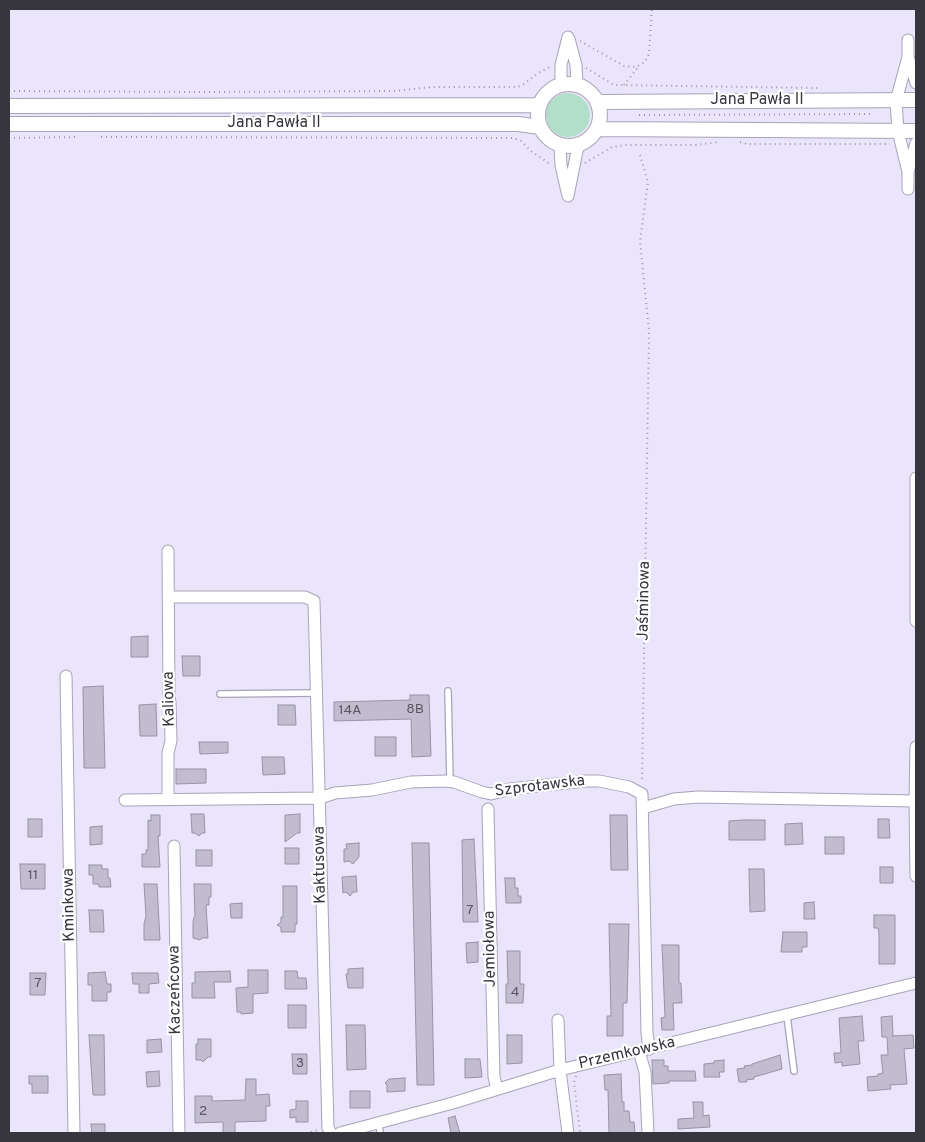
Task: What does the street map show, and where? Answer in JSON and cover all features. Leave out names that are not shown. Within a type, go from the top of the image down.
[{"type":"street","points":[[561,85],[561,64],[568,37]]},
{"type":"street","points":[[568,37],[576,65],[577,85]]},
{"type":"street","points":[[908,40],[908,57],[896,101],[899,137],[908,172],[908,189]]},
{"type":"street","points":[[908,57],[916,83]]},
{"type":"street","points":[[561,85],[577,85],[592,94],[600,111],[600,120],[593,136],[578,146],[560,146],[545,136],[540,127],[538,112],[545,95],[552,89],[561,85]]},
{"type":"street","name":"Jana Pawła II","points":[[597,102],[916,100]]},
{"type":"street","name":"Jana Pawła II","points":[[9,106],[540,105]]},
{"type":"street","name":"Jana Pawła II","points":[[9,124],[523,124],[540,127]]},
{"type":"street","name":"Jana Pawła II","points":[[597,129],[871,137],[899,137],[916,131]]},
{"type":"street","points":[[908,172],[916,143]]},
{"type":"street","points":[[560,146],[561,166],[568,196],[578,146]]},
{"type":"street","points":[[916,478],[916,621]]},
{"type":"street","name":"Kaliowa","points":[[168,551],[170,741],[168,753],[168,800]]},
{"type":"street","name":"Kaktusowa","points":[[169,597],[305,597],[310,598],[314,602],[329,1131]]},
{"type":"street","name":"Kminkowa","points":[[66,676],[74,1133]]},
{"type":"street","points":[[916,747],[916,876]]},
{"type":"street","name":"Szprotawska","points":[[125,800],[320,798],[335,793],[372,790],[411,782],[450,781],[491,794],[510,789],[599,781],[629,787],[642,794]]},
{"type":"street","points":[[642,794],[647,1033],[644,1050],[648,1133]]},
{"type":"street","points":[[642,808],[674,799],[698,797],[915,795]]},
{"type":"street","name":"Jemiołowa","points":[[488,808],[494,1077],[497,1089]]},
{"type":"street","name":"Kaczeńcowa","points":[[174,846],[179,1133]]},
{"type":"street","name":"Przemkowska","points":[[340,1133],[379,1128],[452,1099],[497,1089],[560,1070],[916,983]]},
{"type":"street","points":[[558,1020],[560,1070],[568,1133]]},
{"type":"lane","points":[[448,691],[450,781]]},
{"type":"lane","points":[[220,694],[316,693]]},
{"type":"lane","points":[[787,1016],[794,1071]]},
{"type":"path","points":[[568,37],[579,40],[624,66],[636,67],[645,62],[648,54],[652,9]]},
{"type":"path","points":[[9,91],[395,91],[431,87],[518,87],[547,68],[561,64]]},
{"type":"path","points":[[624,86],[641,64]]},
{"type":"path","points":[[576,65],[592,70],[610,84],[624,86],[822,88]]},
{"type":"path","points":[[636,115],[871,114],[871,101]]},
{"type":"path","points":[[9,138],[83,137]]},
{"type":"path","points":[[93,137],[514,138],[521,141],[531,151],[550,164],[561,166]]},
{"type":"path","points":[[739,142],[748,144],[899,137]]},
{"type":"path","points":[[575,165],[586,163],[612,147],[625,145],[696,145],[722,142]]},
{"type":"path","name":"Jaśminowa","points":[[640,155],[648,182],[640,241],[649,331],[642,794]]},
{"type":"path","points":[[580,1065],[581,1071],[576,1076],[574,1082],[580,1133]]},
{"type":"path","points":[[306,1133],[329,1131]]},
{"type":"green space","points":[[564,93],[572,93],[584,99],[590,115],[584,131],[572,137],[564,137],[552,131],[546,119],[546,111],[552,99]]},
{"type":"building","points":[[148,636],[148,657],[131,657],[131,637]]},
{"type":"building","points":[[182,656],[200,656],[200,676],[183,676]]},
{"type":"building","points":[[103,686],[105,768],[84,768],[83,687]]},
{"type":"building","points":[[410,695],[429,695],[431,756],[412,757],[411,719],[334,721],[334,702],[410,700]]},
{"type":"building","points":[[156,704],[157,736],[140,736],[139,705]]},
{"type":"building","points":[[278,705],[295,705],[296,725],[278,725]]},
{"type":"building","points":[[375,737],[396,737],[396,756],[375,756]]},
{"type":"building","points":[[199,742],[228,742],[228,753],[200,754]]},
{"type":"building","points":[[262,757],[284,757],[285,774],[263,775]]},
{"type":"building","points":[[176,769],[206,769],[206,783],[176,784]]},
{"type":"building","points":[[191,814],[204,814],[205,833],[199,836],[192,833]]},
{"type":"building","points":[[300,814],[300,833],[297,833],[285,842],[285,815]]},
{"type":"building","points":[[151,815],[160,815],[160,836],[158,836],[160,867],[142,867],[142,854],[146,854],[146,850],[148,850],[148,820],[151,821]]},
{"type":"building","points":[[610,815],[627,815],[628,870],[611,870]]},
{"type":"building","points":[[28,819],[42,819],[42,837],[28,837]]},
{"type":"building","points":[[878,819],[889,819],[890,838],[878,838]]},
{"type":"building","points":[[765,820],[765,840],[729,840],[729,821]]},
{"type":"building","points":[[802,823],[803,844],[785,845],[785,824]]},
{"type":"building","points":[[102,826],[102,844],[90,845],[90,827]]},
{"type":"building","points":[[825,837],[844,837],[844,854],[825,854]]},
{"type":"building","points":[[474,839],[478,922],[463,922],[462,840]]},
{"type":"building","points":[[359,843],[359,857],[353,864],[349,861],[344,862],[344,849],[347,849],[346,844]]},
{"type":"building","points":[[412,843],[429,843],[434,1085],[417,1085]]},
{"type":"building","points":[[285,848],[299,848],[299,864],[285,864]]},
{"type":"building","points":[[196,850],[212,850],[212,866],[196,866]]},
{"type":"building","points":[[20,864],[45,864],[45,889],[21,889]]},
{"type":"building","points":[[89,865],[102,865],[102,869],[108,869],[111,887],[99,887],[99,884],[93,884],[93,875],[89,875]]},
{"type":"building","points":[[880,867],[893,867],[893,883],[880,883]]},
{"type":"building","points":[[749,869],[764,869],[765,911],[750,912]]},
{"type":"building","points":[[356,876],[357,892],[353,892],[350,896],[346,892],[343,893],[342,877]]},
{"type":"building","points":[[505,878],[515,878],[515,888],[518,888],[518,896],[521,896],[521,903],[506,903]]},
{"type":"building","points":[[144,884],[157,884],[160,940],[144,940],[146,916]]},
{"type":"building","points":[[194,884],[211,884],[211,897],[209,897],[209,905],[206,905],[208,938],[200,940],[193,938],[193,922],[195,917]]},
{"type":"building","points":[[283,886],[297,886],[297,924],[295,924],[295,932],[281,932],[281,927],[277,925],[281,922],[281,917],[283,917]]},
{"type":"building","points":[[814,902],[815,919],[804,919],[804,903]]},
{"type":"building","points":[[242,903],[242,918],[231,918],[230,904]]},
{"type":"building","points":[[89,910],[103,910],[104,932],[90,932]]},
{"type":"building","points":[[874,915],[895,915],[895,964],[879,964],[879,933],[878,928],[874,928]]},
{"type":"building","points":[[609,924],[629,924],[627,1003],[623,1003],[623,1036],[607,1036],[607,1016],[611,1016]]},
{"type":"building","points":[[783,932],[807,932],[807,947],[802,947],[802,952],[781,952]]},
{"type":"building","points":[[478,942],[478,962],[467,963],[466,943]]},
{"type":"building","points":[[662,945],[679,945],[679,983],[681,983],[682,1003],[673,1003],[674,1030],[662,1030],[661,1018],[665,1017]]},
{"type":"building","points":[[507,951],[520,951],[520,984],[524,984],[523,1003],[506,1003],[506,984],[508,984]]},
{"type":"building","points":[[363,968],[363,988],[348,988],[346,974],[348,974],[348,969]]},
{"type":"building","points":[[248,970],[268,970],[268,993],[253,994],[253,1013],[241,1014],[241,1012],[237,1012],[236,988],[248,987]]},
{"type":"building","points":[[230,971],[231,982],[214,982],[215,998],[192,998],[192,983],[195,983],[195,972]]},
{"type":"building","points":[[285,971],[297,971],[298,978],[306,978],[307,989],[285,989]]},
{"type":"building","points":[[105,972],[107,984],[111,984],[111,992],[107,992],[107,1001],[92,1001],[92,985],[88,985],[88,973]]},
{"type":"building","points":[[30,973],[46,973],[45,995],[30,995]]},
{"type":"building","points":[[132,973],[158,973],[159,983],[149,984],[149,993],[139,993],[139,984],[133,984]]},
{"type":"building","points":[[288,1005],[306,1005],[306,1028],[288,1028]]},
{"type":"building","points":[[862,1016],[864,1041],[858,1041],[860,1064],[842,1066],[842,1062],[835,1063],[834,1053],[841,1053],[839,1018]]},
{"type":"building","points":[[892,1016],[893,1036],[913,1035],[914,1048],[904,1049],[907,1084],[890,1085],[891,1089],[868,1091],[867,1077],[878,1076],[878,1074],[883,1073],[881,1055],[888,1055],[887,1037],[882,1037],[881,1017]]},
{"type":"building","points":[[346,1025],[365,1025],[366,1069],[347,1070]]},
{"type":"building","points":[[89,1035],[104,1035],[105,1095],[93,1095]]},
{"type":"building","points":[[507,1035],[522,1035],[522,1063],[507,1064]]},
{"type":"building","points":[[161,1039],[162,1052],[147,1053],[147,1040]]},
{"type":"building","points":[[198,1039],[211,1039],[211,1057],[208,1057],[203,1062],[196,1060],[196,1044],[198,1044]]},
{"type":"building","points":[[292,1054],[307,1054],[307,1074],[293,1074]]},
{"type":"building","points":[[780,1055],[782,1069],[754,1077],[754,1079],[746,1080],[747,1082],[739,1082],[737,1069],[745,1068],[744,1066]]},
{"type":"building","points":[[465,1059],[480,1059],[482,1077],[465,1078]]},
{"type":"building","points":[[652,1060],[664,1060],[664,1066],[668,1066],[668,1071],[695,1071],[696,1081],[669,1081],[669,1083],[653,1084]]},
{"type":"building","points":[[724,1060],[724,1072],[719,1072],[720,1077],[704,1077],[704,1064]]},
{"type":"building","points":[[159,1071],[160,1086],[147,1087],[146,1072]]},
{"type":"building","points":[[621,1074],[624,1111],[629,1111],[630,1122],[634,1122],[635,1133],[609,1133],[608,1090],[605,1090],[604,1075]]},
{"type":"building","points":[[29,1076],[48,1076],[48,1093],[32,1093],[32,1084],[29,1084]]},
{"type":"building","points":[[405,1078],[405,1091],[387,1092],[387,1085],[385,1083],[389,1079]]},
{"type":"building","points":[[246,1079],[256,1079],[256,1095],[269,1094],[270,1106],[266,1106],[266,1121],[235,1122],[235,1133],[223,1133],[223,1122],[195,1123],[195,1096],[212,1096],[212,1101],[245,1100]]},
{"type":"building","points":[[350,1091],[370,1091],[370,1108],[350,1108]]},
{"type":"building","points":[[296,1101],[308,1101],[308,1122],[296,1122],[296,1117],[290,1118],[290,1110],[296,1109]]},
{"type":"building","points":[[693,1102],[703,1102],[703,1116],[709,1115],[710,1127],[678,1129],[678,1119],[694,1118]]},
{"type":"building","points":[[455,1116],[460,1133],[451,1133],[448,1118]]},
{"type":"building","points":[[91,1124],[105,1124],[105,1133],[92,1133]]}]
